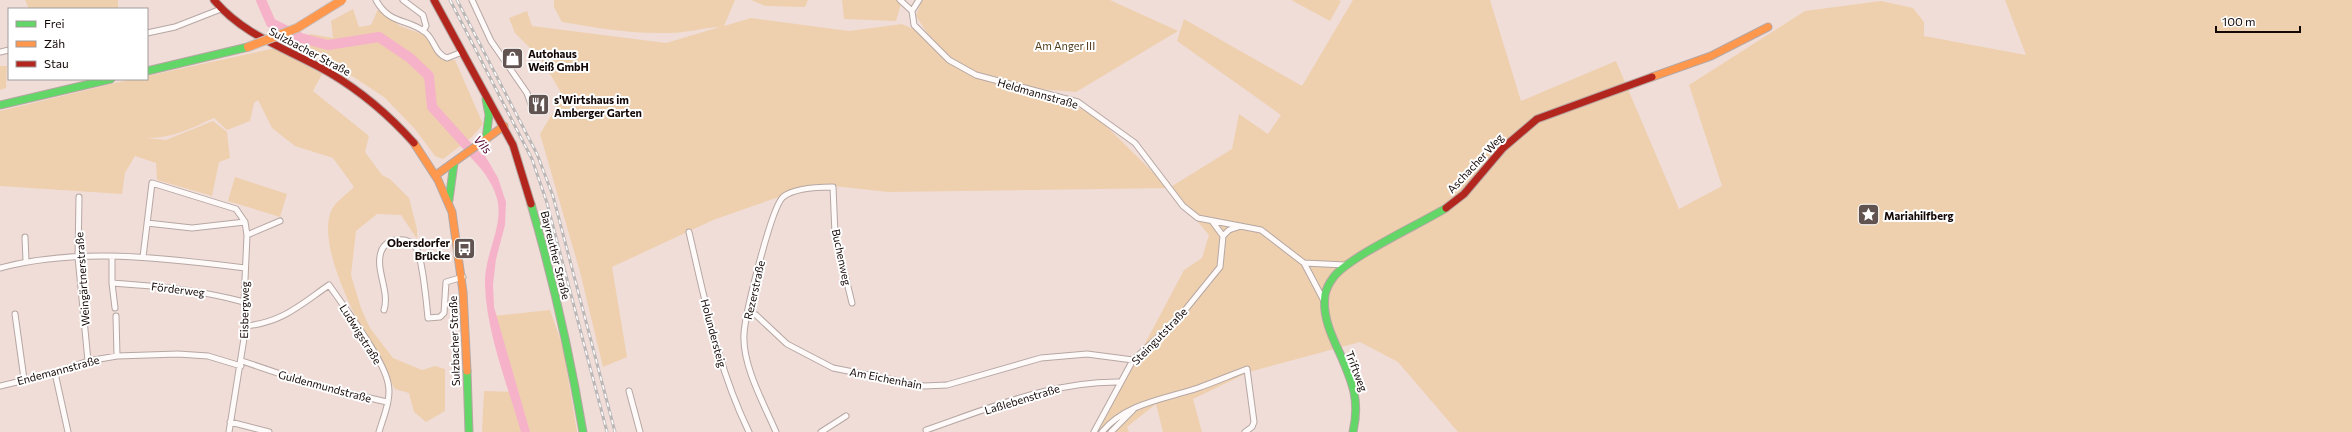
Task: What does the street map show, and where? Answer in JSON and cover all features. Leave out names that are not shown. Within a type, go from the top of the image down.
[{"type":"main road","name":"Sulzbacher Straße","points":[[214,0],[238,26],[313,63],[367,96],[390,116],[410,137],[436,174],[449,203]]},
{"type":"main road","points":[[148,71],[248,47],[297,28],[342,0]]},
{"type":"main road","name":"Bayreuther Straße","points":[[434,0],[513,145],[545,251],[568,345],[583,432]]},
{"type":"main road","name":"Aschacher Weg","points":[[1334,341],[1329,329],[1324,302],[1329,285],[1345,265],[1446,208],[1464,194],[1503,148],[1537,119],[1711,56],[1768,27]]},
{"type":"main road","points":[[0,105],[107,80]]},
{"type":"main road","name":"Bayreuther Straße","points":[[484,91],[489,115],[486,139]]},
{"type":"main road","points":[[436,174],[448,171],[454,163],[504,126]]},
{"type":"main road","name":"Sulzbacher Straße","points":[[448,171],[449,203],[462,277],[468,432]]},
{"type":"main road","name":"Triftweg","points":[[1334,341],[1357,404],[1353,432]]},
{"type":"street","points":[[403,0],[423,15],[426,26],[423,31]]},
{"type":"street","points":[[472,0],[488,35],[527,93],[533,110]]},
{"type":"street","name":"Heldmannstraße","points":[[900,0],[912,11],[914,25],[949,60],[976,75],[1078,102],[1135,143],[1183,206],[1198,218],[1261,230],[1304,263]]},
{"type":"street","points":[[912,11],[919,0]]},
{"type":"street","points":[[377,1],[388,16],[423,31],[441,56],[447,58],[462,52]]},
{"type":"street","points":[[148,33],[174,27],[221,9]]},
{"type":"street","points":[[143,257],[147,223],[152,183],[236,209],[245,222],[192,228],[147,223]]},
{"type":"street","name":"Rezerstraße","points":[[776,432],[749,368],[744,335],[748,313],[764,246],[779,205],[784,197],[814,187],[833,188]]},
{"type":"street","name":"Buchenweg","points":[[833,188],[835,234],[852,303]]},
{"type":"street","name":"Weingärtnerstraße","points":[[79,197],[78,257],[88,361]]},
{"type":"street","points":[[247,235],[280,221]]},
{"type":"street","points":[[1212,221],[1223,236],[1229,230],[1241,226]]},
{"type":"street","name":"Eisbergweg","points":[[228,432],[241,364],[246,326],[244,302],[247,235],[245,222]]},
{"type":"street","name":"Holundersteig","points":[[689,232],[713,337],[735,404],[749,432]]},
{"type":"street","name":"Steingutstraße","points":[[1094,432],[1133,360],[1177,320],[1220,267],[1223,236]]},
{"type":"street","points":[[25,237],[26,261]]},
{"type":"street","points":[[384,310],[386,302],[381,257],[384,247],[388,242],[395,240],[407,241],[418,251],[428,318],[440,317],[444,313],[446,282],[462,277]]},
{"type":"street","points":[[112,256],[112,283],[115,308]]},
{"type":"street","points":[[0,268],[26,261],[112,256],[143,257],[245,268]]},
{"type":"street","points":[[1324,302],[1304,263],[1345,265]]},
{"type":"street","name":"Förderweg","points":[[112,283],[172,287],[212,293],[244,302]]},
{"type":"street","name":"Ludwigstraße","points":[[246,326],[267,324],[284,317],[330,285],[378,359],[388,383],[387,402],[379,432]]},
{"type":"street","name":"Am Eichenhain","points":[[748,313],[756,315],[787,344],[833,368],[924,386],[946,385],[1041,358],[1087,354],[1133,360]]},
{"type":"street","points":[[15,314],[24,379]]},
{"type":"street","points":[[116,316],[117,356]]},
{"type":"street","name":"Endemannstraße","points":[[0,386],[24,379],[55,373],[88,361],[117,356],[178,354],[208,356],[241,364]]},
{"type":"street","name":"Guldenmundstraße","points":[[241,364],[313,385],[387,402]]},
{"type":"street","points":[[1102,432],[1124,412],[1138,406],[1199,388],[1247,369],[1254,422],[1252,427],[1245,432]]},
{"type":"street","points":[[55,373],[68,432]]},
{"type":"street","name":"Laßlebenstraße","points":[[926,430],[1046,389],[1093,381],[1120,382]]},
{"type":"street","points":[[629,390],[640,432]]},
{"type":"street","points":[[1111,432],[1138,406]]},
{"type":"street","points":[[821,432],[846,416]]},
{"type":"street","points":[[230,422],[269,432]]},
{"type":"green space","points":[[25,0],[118,0],[118,8],[29,8]]},
{"type":"green space","name":"Am Anger III","points":[[554,0],[735,0],[724,26],[751,18],[849,31],[902,24],[929,36],[916,16],[922,0],[1110,0],[1178,31],[1076,92],[1039,89],[1096,116],[1169,188],[888,192],[816,184],[713,220],[612,267],[627,357],[603,367],[580,272],[540,134],[563,96],[541,59],[515,33],[509,18],[527,11],[532,26],[666,43],[720,27],[681,32],[655,33],[628,32],[562,22],[554,7]]},
{"type":"green space","points":[[751,0],[808,0],[805,7],[765,6]]},
{"type":"green space","points":[[842,0],[902,0],[896,21],[844,19]]},
{"type":"green space","points":[[1291,0],[1338,0],[1341,1],[1330,21]]},
{"type":"green space","points":[[1353,0],[1490,0],[1521,101],[1616,61],[1679,209],[1722,186],[1689,85],[1805,11],[1881,1],[1913,8],[1924,22],[1924,36],[2026,55],[2005,0],[2352,0],[2352,432],[1458,432],[1398,362],[1360,342],[1249,372],[1193,399],[1202,432],[1163,432],[1156,404],[1127,427],[1129,432],[1098,432],[1184,270],[1202,258],[1209,235],[1169,188],[1232,149],[1239,114],[1268,134],[1281,115],[1177,41],[1184,19],[1302,86]]},
{"type":"green space","points":[[379,7],[400,26],[425,35],[442,60],[455,60],[483,124],[472,137],[443,159],[435,156],[415,129],[384,97],[332,63],[304,50],[300,62],[322,74],[313,91],[369,136],[365,152],[382,175],[390,179],[409,198],[417,229],[417,239],[401,215],[377,214],[356,231],[351,275],[361,308],[370,328],[393,358],[422,370],[435,366],[445,369],[445,411],[426,422],[414,412],[409,393],[395,389],[361,327],[338,276],[331,252],[328,229],[331,211],[338,201],[354,187],[333,158],[295,146],[272,128],[258,100],[254,103],[250,121],[227,130],[214,118],[173,135],[146,138],[166,140],[213,121],[227,132],[230,158],[219,162],[212,196],[157,180],[156,163],[135,156],[125,173],[122,194],[0,186],[0,111],[128,80],[148,80],[148,76],[276,48],[311,34],[333,38],[331,21],[353,9],[359,27],[371,25]]},
{"type":"green space","points":[[0,66],[7,66],[6,88],[0,90]]},
{"type":"green space","points":[[235,177],[287,194],[280,217],[228,201]]},
{"type":"green space","points":[[550,310],[563,347],[577,432],[482,432],[484,391],[516,392],[493,316]]},
{"type":"shaded area","points":[[484,154],[498,178],[506,202],[505,225],[496,259],[493,284],[494,307],[530,432],[521,432],[498,359],[489,321],[486,302],[485,274],[498,223],[499,213],[497,197],[489,180],[475,160]]},
{"type":"waterway","name":"Vils","points":[[261,0],[271,23],[301,38],[328,45],[379,37],[410,58],[429,76],[432,107],[486,167]]},
{"type":"railway","points":[[450,0],[532,159],[547,203],[607,432]]},
{"type":"railway","points":[[457,0],[537,154],[553,196],[615,432]]},
{"type":"traffic: fast","points":[[148,71],[248,47]]},
{"type":"traffic: fast","points":[[0,105],[107,80]]},
{"type":"traffic: fast","points":[[486,99],[489,115],[486,139]]},
{"type":"traffic: fast","points":[[449,200],[454,163]]},
{"type":"traffic: fast","points":[[531,204],[547,260],[583,432]]},
{"type":"traffic: fast","points":[[1353,432],[1356,411],[1354,393],[1349,375],[1326,319],[1324,303],[1327,288],[1333,278],[1353,261],[1385,241],[1446,208]]},
{"type":"traffic: fast","points":[[467,371],[469,432]]},
{"type":"traffic: slow","points":[[248,47],[297,28],[342,0]]},
{"type":"traffic: slow","points":[[1652,77],[1711,56],[1768,27]]},
{"type":"traffic: slow","points":[[436,175],[504,126]]},
{"type":"traffic: slow","points":[[414,143],[438,180],[452,212],[463,292],[467,371]]},
{"type":"traffic: jam","points":[[214,0],[239,24],[268,41],[315,64],[353,88],[395,123],[414,143]]},
{"type":"traffic: jam","points":[[434,0],[513,145],[531,204]]},
{"type":"traffic: jam","points":[[1446,208],[1464,194],[1503,148],[1537,119],[1652,77]]},
{"type":"place","name":"Autohaus Weiß GmbH","points":[[512,59]]},
{"type":"place","name":"s'Wirtshaus im Amberger Garten","points":[[538,105]]},
{"type":"place","name":"Mariahilfberg","points":[[1868,215]]},
{"type":"place","name":"Obersdorfer Brücke","points":[[465,248]]}]
